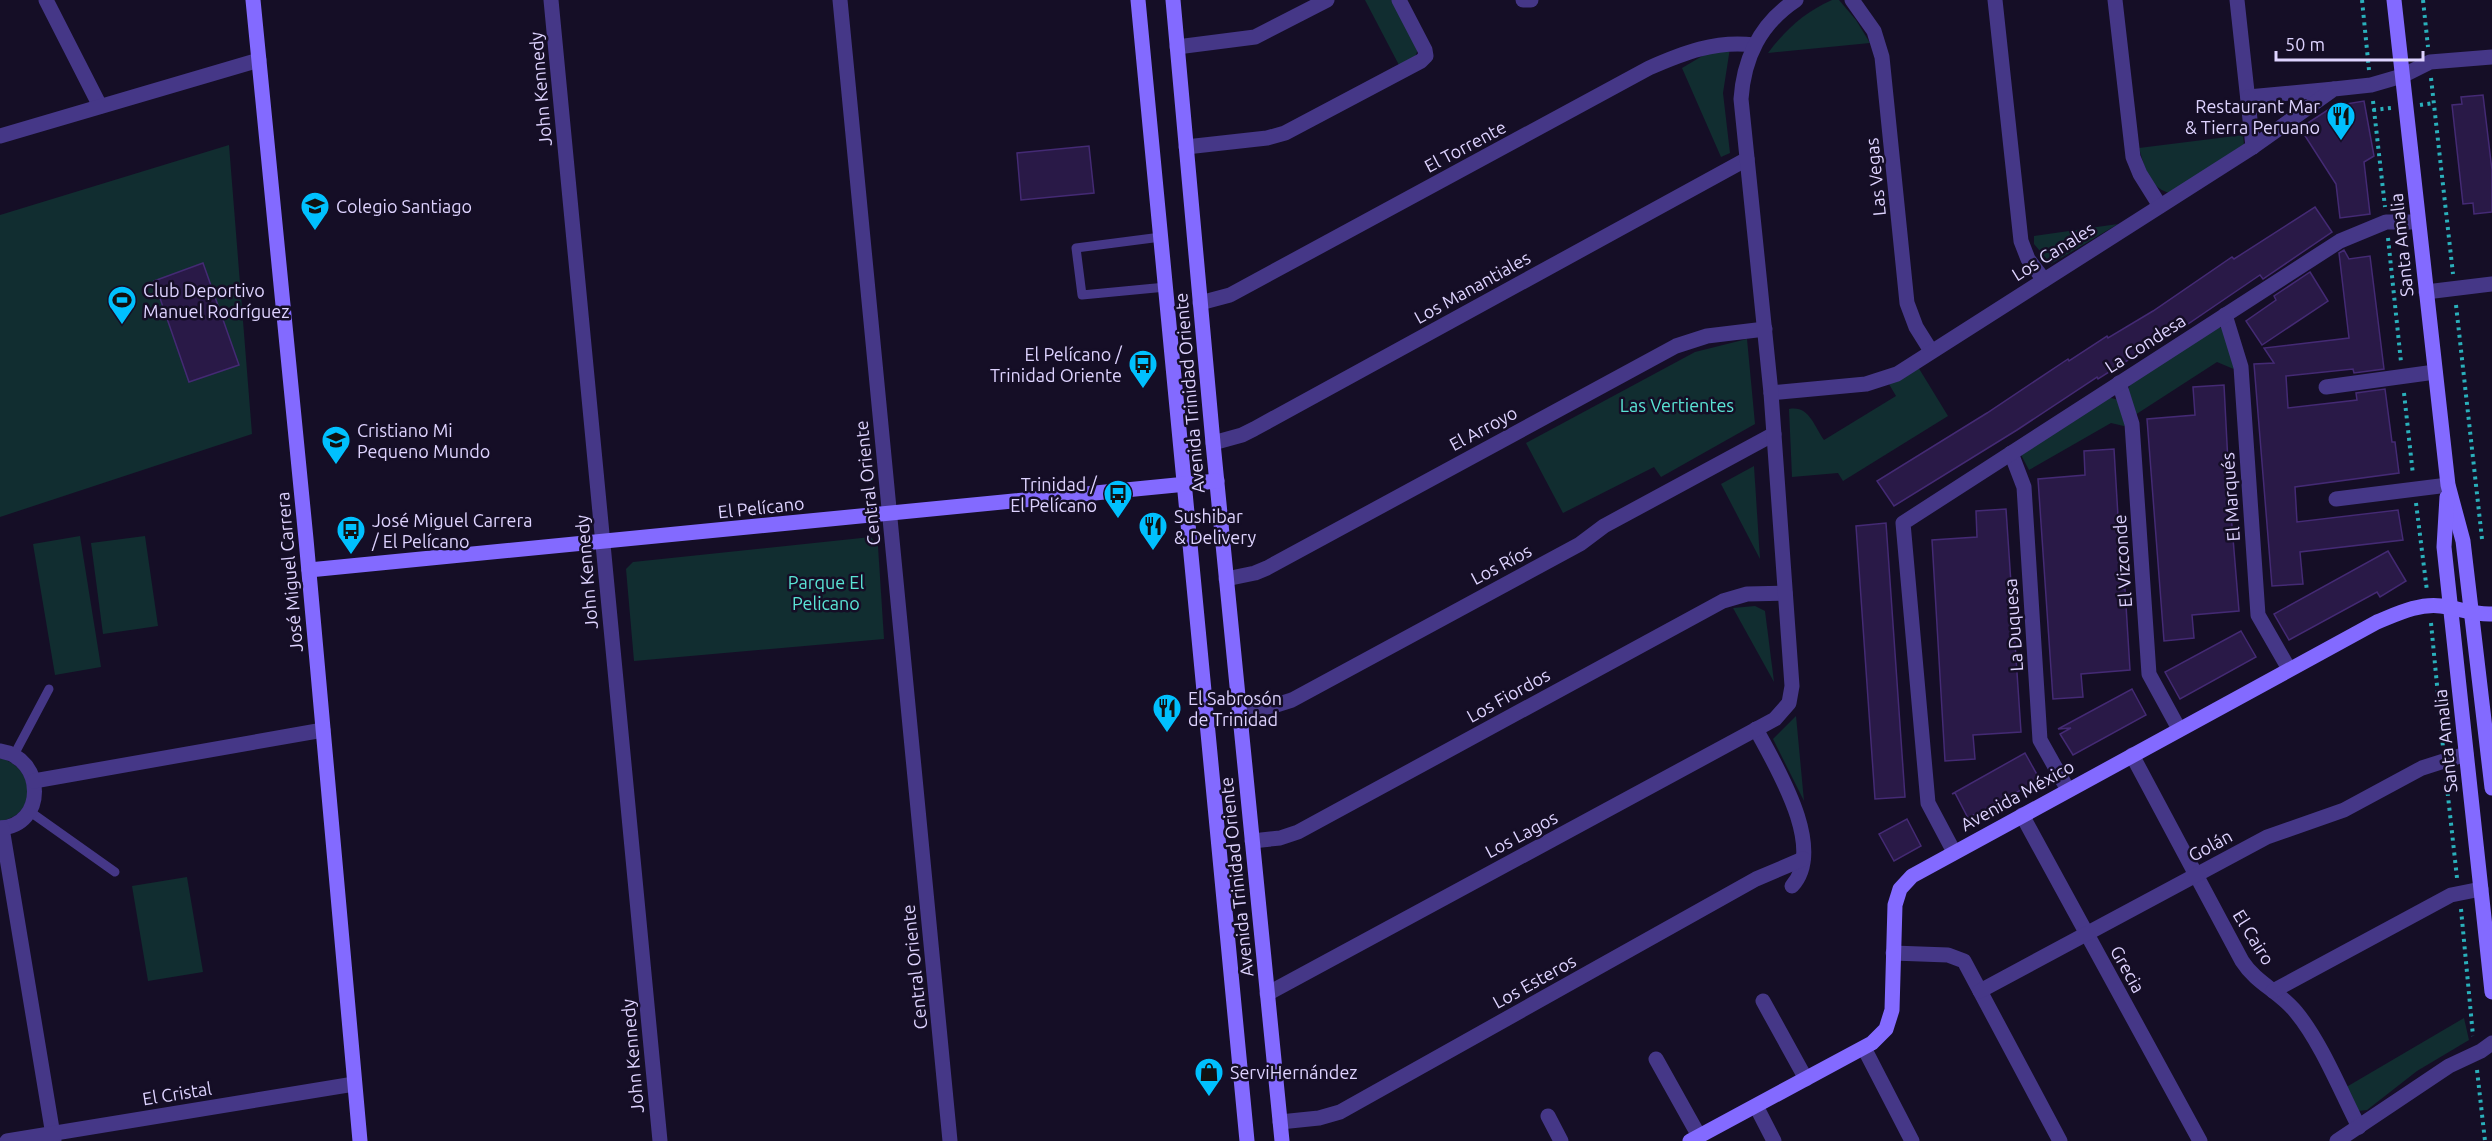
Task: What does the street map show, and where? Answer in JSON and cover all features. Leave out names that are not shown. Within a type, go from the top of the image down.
[{"type":"street","points":[[46,0],[100,106]]},
{"type":"street","name":"José Miguel Carrera","points":[[253,0],[309,570],[360,1141]]},
{"type":"street","name":"John Kennedy","points":[[551,0],[660,1141]]},
{"type":"street","name":"Central Oriente","points":[[840,0],[950,1141]]},
{"type":"street","name":"Avenida Trinidad Oriente","points":[[1138,0],[1247,1141]]},
{"type":"street","name":"Avenida Trinidad Oriente","points":[[1173,0],[1213,443],[1282,1141]]},
{"type":"street","points":[[1177,47],[1255,37],[1327,0]]},
{"type":"street","points":[[1186,147],[1267,138],[1285,133],[1421,61],[1426,56],[1425,50],[1399,0]]},
{"type":"street","points":[[1523,0],[1531,0]]},
{"type":"street","points":[[1785,593],[1771,393],[1742,99],[1743,80],[1754,45],[1773,19],[1796,0]]},
{"type":"street","name":"Las Vegas","points":[[1852,0],[1874,31],[1882,57],[1907,303],[1916,327],[1931,351]]},
{"type":"street","points":[[1995,0],[2021,242],[2028,259],[2044,280]]},
{"type":"street","points":[[2115,0],[2133,157],[2140,174],[2160,206]]},
{"type":"street","points":[[2237,0],[2253,147]]},
{"type":"street","name":"Santa Amalia","points":[[2394,0],[2448,485],[2463,541],[2492,788]]},
{"type":"street","name":"El Torrente","points":[[1200,303],[1230,295],[1649,68],[1681,55],[1716,45],[1734,43],[1754,45]]},
{"type":"street","name":"Los Canales","points":[[2248,97],[2371,85],[2402,76],[2430,62],[2492,57]]},
{"type":"street","points":[[0,136],[259,60]]},
{"type":"street","name":"Los Canales","points":[[1771,393],[1866,384],[1885,379],[2253,147],[2334,89]]},
{"type":"street","name":"Los Manantiales","points":[[1213,443],[1254,429],[1747,159]]},
{"type":"street","name":"La Condesa","points":[[1954,852],[1928,803],[1903,523],[2340,241],[2386,222],[2418,222]]},
{"type":"street","points":[[2426,292],[2492,284]]},
{"type":"street","name":"El Marqués","points":[[2225,315],[2241,367],[2258,615],[2289,669]]},
{"type":"street","name":"El Arroyo","points":[[1226,579],[1267,568],[1676,346],[1707,336],[1765,329]]},
{"type":"street","points":[[2326,387],[2435,372]]},
{"type":"street","name":"El Vizconde","points":[[2120,383],[2132,424],[2148,674],[2179,729]]},
{"type":"street","name":"Los Ríos","points":[[1239,711],[1273,706],[1292,700],[1580,544],[1604,526],[1774,434]]},
{"type":"street","name":"La Duquesa","points":[[2012,453],[2024,487],[2040,741],[2068,790]]},
{"type":"street","name":"El Pelícano","points":[[309,570],[1217,481]]},
{"type":"street","points":[[2336,499],[2448,485]]},
{"type":"street","name":"Santa Amalia","points":[[2448,485],[2444,548],[2492,992]]},
{"type":"street","name":"Los Lagos","points":[[1268,994],[1781,715],[1790,703],[1792,686],[1785,593]]},
{"type":"street","name":"Los Fiordos","points":[[1252,841],[1280,838],[1298,832],[1723,601],[1747,594],[1785,593]]},
{"type":"street","name":"Avenida México","points":[[1694,1139],[1864,1048],[1880,1037],[1890,1020],[1895,905],[1900,889],[1912,876],[2377,622],[2401,612],[2429,605],[2450,607],[2472,613],[2492,614]]},
{"type":"street","points":[[34,781],[323,729]]},
{"type":"street","points":[[1756,729],[1799,814],[1803,860],[1801,875],[1792,886]]},
{"type":"street","points":[[7,753],[29,769],[34,781],[35,794],[29,811],[16,824],[1,828],[56,1139]]},
{"type":"street","name":"Golán","points":[[1980,991],[2267,837],[2344,810],[2422,768],[2466,754]]},
{"type":"street","name":"El Cairo","points":[[2132,755],[2247,969],[2291,1006],[2306,1026],[2359,1127]]},
{"type":"street","name":"Grecia","points":[[2022,815],[2200,1141]]},
{"type":"street","name":"Los Esteros","points":[[1280,1122],[1319,1118],[1340,1112],[1756,879],[1803,860]]},
{"type":"street","points":[[2273,992],[2451,895],[2481,889]]},
{"type":"street","points":[[1893,953],[1954,956],[1964,961],[2060,1141]]},
{"type":"street","points":[[1763,1001],[1806,1079]]},
{"type":"street","points":[[2337,1141],[2450,1066],[2492,1043]]},
{"type":"street","points":[[1864,1048],[1912,1141]]},
{"type":"street","points":[[1656,1059],[1694,1139]]},
{"type":"street","name":"El Cristal","points":[[7,1141],[56,1139],[354,1084]]},
{"type":"street","points":[[1756,1106],[1774,1141]]},
{"type":"street","points":[[1548,1116],[1562,1141]]},
{"type":"lane","points":[[1161,237],[1076,248],[1082,295],[1166,287]]},
{"type":"lane","points":[[7,753],[49,689]]},
{"type":"lane","points":[[29,811],[115,872]]},
{"type":"path","points":[[2362,0],[2403,376]]},
{"type":"path","points":[[2434,103],[2482,544]]},
{"type":"path","points":[[2429,605],[2470,1006]]},
{"type":"green space","points":[[1365,0],[1394,0],[1419,47],[1415,57],[1400,67]]},
{"type":"green space","points":[[1832,0],[1839,0],[1856,20],[1870,43],[1768,53],[1797,22]]},
{"type":"green space","points":[[1730,48],[1723,93],[1730,153],[1721,157],[1682,68],[1704,55]]},
{"type":"green space","points":[[2243,135],[2244,145],[2169,193],[2156,186],[2148,175],[2139,148]]},
{"type":"green space","name":"Club Deportivo Manuel Rodríguez","points":[[229,145],[252,434],[0,517],[0,215]]},
{"type":"green space","points":[[2118,224],[2051,264],[2034,244],[2034,236]]},
{"type":"green space","points":[[2218,327],[2225,329],[2236,370],[2217,362],[2135,415],[2128,392],[2131,379]]},
{"type":"green space","name":"Las Vertientes","points":[[1747,339],[1755,424],[1661,477],[1654,467],[1563,513],[1526,443],[1695,352]]},
{"type":"green space","points":[[1918,367],[1948,416],[1843,481],[1838,473],[1792,477],[1789,409],[1802,410],[1806,413],[1824,440],[1896,396],[1889,384]]},
{"type":"green space","points":[[2107,397],[2119,400],[2128,427],[2111,423],[2029,470],[2020,453]]},
{"type":"green space","points":[[1754,466],[1760,559],[1721,484]]},
{"type":"green space","points":[[80,536],[101,667],[55,675],[33,544]]},
{"type":"green space","points":[[145,536],[158,626],[103,634],[91,543]]},
{"type":"green space","name":"Parque El Pelicano","points":[[871,537],[878,546],[884,639],[634,661],[626,569],[633,562]]},
{"type":"green space","points":[[1755,606],[1765,611],[1774,682],[1733,608]]},
{"type":"green space","points":[[1796,716],[1804,801],[1773,739]]},
{"type":"green space","points":[[0,758],[12,763],[20,771],[26,780],[28,791],[21,810],[13,817],[0,821]]},
{"type":"green space","points":[[187,877],[203,972],[148,981],[132,886]]},
{"type":"green space","points":[[2464,1018],[2469,1040],[2417,1071],[2367,1110],[2358,1111],[2343,1089]]},
{"type":"building","points":[[2483,95],[2492,170],[2492,212],[2474,214],[2473,203],[2463,204],[2452,105],[2462,104],[2461,97]]},
{"type":"building","name":"Restaurant Mar & Tierra Peruano","points":[[2364,101],[2374,156],[2364,162],[2370,214],[2340,218],[2336,184],[2300,128],[2334,106]]},
{"type":"building","points":[[1089,146],[1094,193],[1021,200],[1017,153]]},
{"type":"building","points":[[2315,207],[2332,232],[2263,279],[2260,275],[2185,326],[2098,379],[2097,377],[2017,430],[1894,506],[1877,481],[1987,413],[2068,359],[2069,361],[2107,336],[2108,338],[2153,311],[2232,257],[2234,259]]},
{"type":"building","points":[[2344,250],[2349,259],[2370,256],[2384,369],[2354,373],[2353,369],[2286,376],[2288,408],[2357,400],[2356,393],[2385,389],[2392,442],[2395,442],[2399,473],[2295,487],[2297,522],[2398,510],[2403,540],[2300,552],[2303,584],[2272,586],[2254,364],[2274,363],[2264,348],[2349,338],[2339,253]]},
{"type":"building","points":[[203,263],[239,365],[189,382],[154,281]]},
{"type":"building","points":[[2310,272],[2328,301],[2262,345],[2246,321],[2276,300],[2274,296]]},
{"type":"building","points":[[2224,385],[2239,611],[2192,615],[2194,638],[2164,641],[2147,419],[2195,415],[2193,387]]},
{"type":"building","points":[[2114,449],[2130,670],[2081,674],[2083,697],[2053,699],[2038,479],[2085,475],[2084,451]]},
{"type":"building","points":[[2006,509],[2021,732],[1973,735],[1975,759],[1945,761],[1932,540],[1977,537],[1976,511]]},
{"type":"building","points":[[1886,523],[1905,797],[1875,799],[1856,526]]},
{"type":"building","points":[[2388,551],[2406,581],[2380,597],[2377,592],[2289,640],[2274,614]]},
{"type":"building","points":[[2241,631],[2256,657],[2180,699],[2165,672]]},
{"type":"building","points":[[2132,689],[2146,715],[2073,755],[2060,734],[2071,728],[2058,729]]},
{"type":"building","points":[[2025,753],[2040,780],[1968,818],[1955,793],[1952,794]]},
{"type":"building","points":[[1907,819],[1921,846],[1894,861],[1879,834]]},
{"type":"place","name":"Restaurant Mar & Tierra Peruano","points":[[2341,142]]},
{"type":"place","name":"Colegio Santiago","points":[[315,232]]},
{"type":"place","name":"Club Deportivo Manuel Rodríguez","points":[[122,326]]},
{"type":"place","name":"El Pelícano / Trinidad Oriente","points":[[1143,390]]},
{"type":"place","name":"Cristiano Mi Pequeno Mundo","points":[[336,466]]},
{"type":"place","name":"Trinidad / El Pelícano","points":[[1118,520]]},
{"type":"place","name":"Sushibar & Delivery","points":[[1153,552]]},
{"type":"place","name":"José Miguel Carrera / El Pelícano","points":[[351,556]]},
{"type":"place","name":"El Sabrosón de Trinidad","points":[[1167,734]]},
{"type":"place","name":"ServiHernández","points":[[1209,1098]]}]
